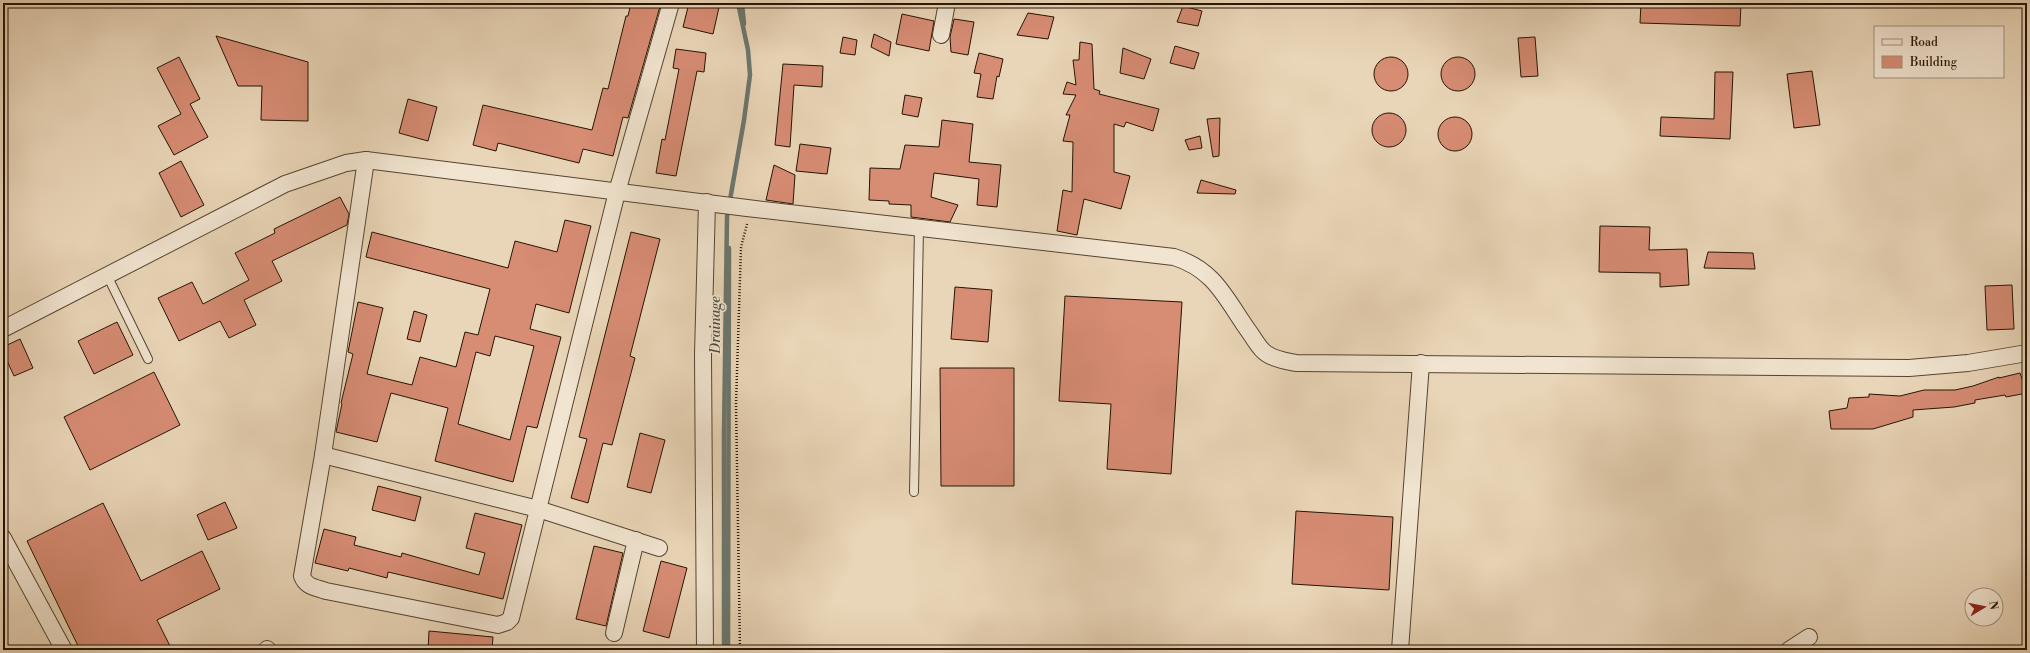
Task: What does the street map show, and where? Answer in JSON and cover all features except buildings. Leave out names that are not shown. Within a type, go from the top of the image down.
[{"type":"street","points":[[366,160],[323,455],[302,576],[304,582],[308,585],[326,590],[498,625],[503,624],[511,618],[617,192],[671,3]]},
{"type":"street","points":[[941,35],[947,3]]},
{"type":"street","points":[[3,329],[285,184],[346,163],[366,160],[714,203],[750,209],[1174,257],[1197,267],[1213,280],[1266,354],[1281,360],[1296,362],[1909,368],[1968,362],[2027,353]]},
{"type":"street","points":[[705,650],[703,355],[714,203]]},
{"type":"street","points":[[1400,650],[1421,364]]},
{"type":"street","points":[[323,455],[538,509],[659,548]]},
{"type":"street","points":[[3,538],[64,650]]},
{"type":"street","points":[[614,633],[636,540]]},
{"type":"street","points":[[1789,650],[1809,637]]},
{"type":"lane","points":[[914,492],[919,228]]},
{"type":"lane","points":[[107,275],[148,359]]},
{"type":"path","points":[[740,650],[736,404],[741,247],[750,209]]},
{"type":"waterway","name":"Drainage","points":[[724,650],[724,433],[727,217],[744,120],[750,75],[748,50],[738,3]]},
{"type":"waterway","name":"Drainage","points":[[742,3],[744,24]]},
{"type":"waterway","points":[[728,650],[729,248]]}]
